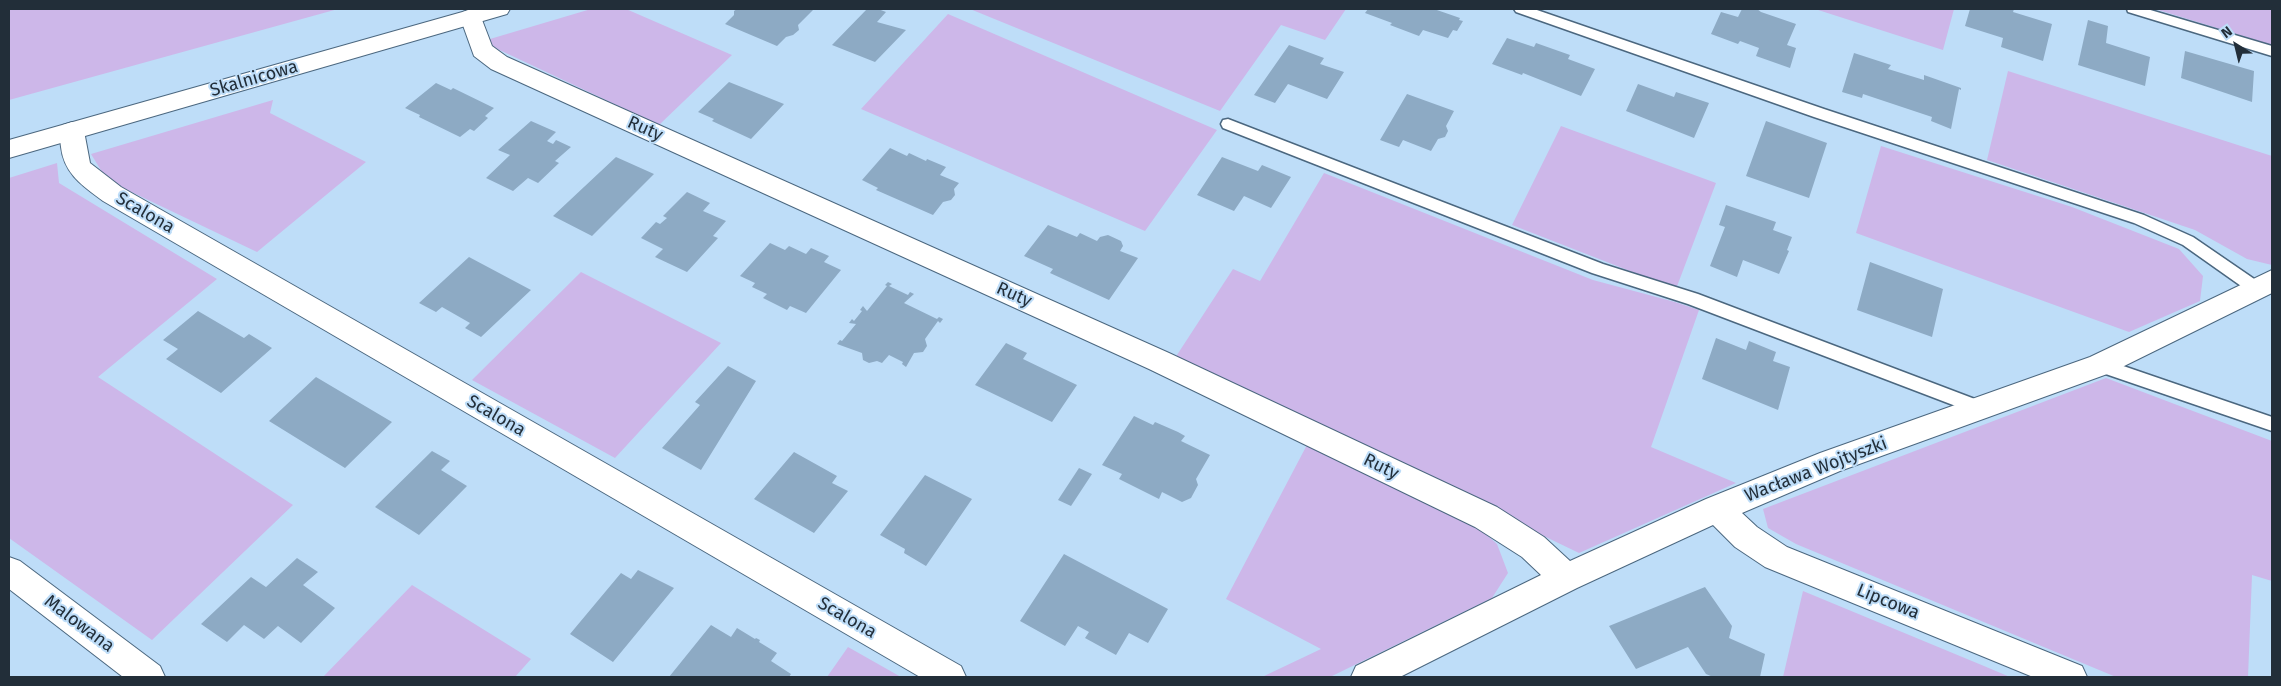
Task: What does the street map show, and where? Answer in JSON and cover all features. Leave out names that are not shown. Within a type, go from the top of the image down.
[{"type":"street","name":"Skalnicowa","points":[[9,149],[499,9]]},
{"type":"street","name":"Ruty","points":[[471,17],[482,50],[499,63],[1159,361],[1486,516],[1532,547],[1566,578]]},
{"type":"street","name":"Scalona","points":[[72,131],[72,155],[81,172],[112,194],[950,677]]},
{"type":"street","name":"Wacława Wojtyszki","points":[[1367,677],[1566,578],[1717,509],[1830,462],[1982,409],[2100,365],[2264,285]]},
{"type":"street","name":"Lipcowa","points":[[1717,509],[1746,537],[1776,556],[2070,677]]},
{"type":"street","name":"Malowana","points":[[9,571],[149,677]]},
{"type":"lane","points":[[1521,9],[1819,113],[2139,219],[2188,241],[2264,285]]},
{"type":"lane","points":[[2133,9],[2272,51]]},
{"type":"lane","points":[[1228,124],[1598,268],[1692,299],[1982,409]]},
{"type":"lane","points":[[2100,365],[2272,424]]},
{"type":"shaded area","points":[[9,9],[338,9],[9,100]]},
{"type":"shaded area","points":[[591,9],[626,9],[732,55],[659,125],[491,46],[490,39]]},
{"type":"shaded area","points":[[970,9],[1346,9],[1325,40],[1281,25],[1220,111]]},
{"type":"shaded area","points":[[1815,9],[1954,9],[1943,50]]},
{"type":"shaded area","points":[[2155,9],[2272,9],[2272,45]]},
{"type":"shaded area","points":[[948,14],[1217,130],[1145,231],[861,109]]},
{"type":"shaded area","points":[[2008,71],[2272,156],[2272,265],[2247,259],[2195,230],[1987,160]]},
{"type":"shaded area","points":[[273,100],[270,113],[366,162],[257,252],[123,188],[102,172],[91,154]]},
{"type":"shaded area","points":[[1561,126],[1716,183],[1676,289],[1512,225]]},
{"type":"shaded area","points":[[1881,146],[2072,207],[2179,249],[2203,276],[2200,301],[2129,332],[1856,233]]},
{"type":"shaded area","points":[[57,163],[59,183],[217,279],[98,377],[293,505],[152,640],[9,538],[9,178]]},
{"type":"shaded area","points":[[1324,173],[1593,280],[1699,310],[1651,447],[1736,483],[1579,553],[1175,358],[1233,269],[1260,281]]},
{"type":"shaded area","points":[[581,272],[721,343],[615,458],[472,380]]},
{"type":"shaded area","points":[[2106,378],[2272,441],[2272,581],[2252,575],[2248,677],[2116,677],[1796,544],[1768,528],[1763,509]]},
{"type":"shaded area","points":[[1309,441],[1467,518],[1497,544],[1508,573],[1492,598],[1330,677],[1262,677],[1321,649],[1226,599]]},
{"type":"shaded area","points":[[412,585],[531,659],[515,677],[323,677]]},
{"type":"shaded area","points":[[1803,591],[1984,666],[2010,677],[1783,677]]},
{"type":"shaded area","points":[[848,647],[901,677],[827,677]]},
{"type":"building","points":[[737,9],[813,10],[798,25],[799,30],[793,35],[786,37],[777,46],[725,24]]},
{"type":"building","points":[[867,9],[878,9],[886,12],[877,22],[906,30],[875,62],[832,45]]},
{"type":"building","points":[[1368,9],[1434,9],[1460,18],[1459,20],[1463,21],[1457,31],[1453,30],[1448,38],[1423,30],[1419,36],[1365,13]]},
{"type":"building","points":[[1742,9],[1757,9],[1796,24],[1787,45],[1796,48],[1790,68],[1756,56],[1759,48],[1740,41],[1738,44],[1711,34],[1721,12],[1738,17]]},
{"type":"building","points":[[1970,9],[2014,9],[2013,12],[2052,24],[2043,61],[2001,47],[2003,38],[1965,26]]},
{"type":"building","points":[[2088,20],[2108,26],[2106,43],[2150,57],[2145,86],[2078,65]]},
{"type":"building","points":[[1507,38],[1534,47],[1536,43],[1570,55],[1568,59],[1595,69],[1581,96],[1523,73],[1522,75],[1492,64]]},
{"type":"building","points":[[1289,45],[1324,58],[1320,64],[1344,72],[1327,99],[1288,84],[1275,103],[1254,95]]},
{"type":"building","points":[[2185,51],[2254,71],[2252,102],[2181,78]]},
{"type":"building","points":[[1854,53],[1891,65],[1888,69],[1924,80],[1924,75],[1961,88],[1961,90],[1959,89],[1951,129],[1931,121],[1932,117],[1863,94],[1862,98],[1842,92]]},
{"type":"building","points":[[729,82],[784,104],[751,139],[712,121],[714,119],[698,112]]},
{"type":"building","points":[[436,83],[451,90],[453,88],[494,108],[485,116],[488,118],[474,131],[470,129],[460,137],[405,108]]},
{"type":"building","points":[[1638,84],[1674,97],[1676,92],[1709,103],[1694,138],[1626,111]]},
{"type":"building","points":[[1407,94],[1454,111],[1446,126],[1448,131],[1445,137],[1438,139],[1431,151],[1403,140],[1399,147],[1380,140]]},
{"type":"building","points":[[531,121],[556,132],[547,141],[553,144],[556,140],[571,147],[555,161],[559,163],[538,183],[528,178],[513,191],[486,178],[510,155],[498,150]]},
{"type":"building","points":[[1766,121],[1827,143],[1809,198],[1746,176]]},
{"type":"building","points":[[890,148],[907,156],[909,153],[946,167],[940,175],[959,183],[954,189],[955,195],[951,200],[943,202],[933,215],[876,190],[878,188],[862,180]]},
{"type":"building","points":[[616,157],[654,174],[592,236],[553,216]]},
{"type":"building","points":[[1222,157],[1258,171],[1262,165],[1291,177],[1271,208],[1244,196],[1234,211],[1197,195]]},
{"type":"building","points":[[687,192],[710,203],[703,211],[726,221],[713,236],[718,238],[687,272],[655,257],[663,249],[641,238],[656,222],[660,224],[667,218],[663,216]]},
{"type":"building","points":[[1726,205],[1776,222],[1773,230],[1792,237],[1787,250],[1789,251],[1779,274],[1743,260],[1737,277],[1710,266],[1725,227],[1719,225]]},
{"type":"building","points":[[1048,225],[1077,237],[1080,233],[1097,241],[1100,237],[1108,235],[1121,241],[1123,246],[1120,251],[1138,258],[1109,300],[1050,273],[1053,269],[1024,256]]},
{"type":"building","points":[[770,243],[785,250],[789,246],[806,254],[811,248],[829,256],[824,262],[841,270],[806,313],[790,306],[787,310],[763,298],[767,294],[752,287],[755,283],[740,276]]},
{"type":"building","points":[[469,257],[531,290],[481,337],[465,328],[470,323],[442,307],[436,312],[419,303]]},
{"type":"building","points":[[1870,262],[1943,289],[1932,337],[1857,310]]},
{"type":"building","points":[[888,282],[892,284],[889,286],[908,295],[910,292],[914,294],[904,303],[937,319],[939,317],[943,319],[940,323],[938,321],[925,339],[927,346],[923,352],[914,353],[906,367],[902,364],[903,362],[889,355],[882,363],[877,361],[869,363],[863,360],[862,353],[837,344],[840,340],[842,341],[856,324],[849,323],[852,319],[854,321],[862,311],[860,310],[863,306],[867,311],[887,286],[885,285]]},
{"type":"building","points":[[198,311],[244,338],[249,334],[272,348],[221,393],[166,359],[178,349],[163,340]]},
{"type":"building","points":[[1716,338],[1746,350],[1749,341],[1776,352],[1773,361],[1790,367],[1778,410],[1702,379]]},
{"type":"building","points":[[1006,343],[1027,353],[1023,359],[1077,385],[1052,422],[975,385]]},
{"type":"building","points":[[728,366],[756,381],[701,470],[662,448],[700,405],[695,402]]},
{"type":"building","points":[[316,377],[392,422],[345,468],[269,421]]},
{"type":"building","points":[[1134,416],[1153,425],[1155,422],[1178,432],[1185,436],[1181,441],[1210,455],[1196,479],[1198,485],[1191,498],[1182,502],[1162,492],[1159,499],[1119,479],[1122,474],[1102,465]]},
{"type":"building","points":[[432,451],[450,461],[441,470],[467,486],[419,535],[375,507]]},
{"type":"building","points":[[794,452],[837,476],[832,483],[848,491],[814,533],[754,499]]},
{"type":"building","points":[[1079,468],[1092,474],[1071,506],[1058,500]]},
{"type":"building","points":[[925,475],[972,499],[926,566],[904,553],[905,549],[880,535]]},
{"type":"building","points":[[1064,554],[1168,609],[1148,643],[1129,633],[1116,655],[1085,638],[1089,632],[1078,626],[1065,646],[1020,621]]},
{"type":"building","points":[[297,558],[318,572],[303,585],[335,608],[301,643],[278,626],[264,639],[244,625],[227,642],[201,624],[251,577],[266,587]]},
{"type":"building","points":[[638,570],[674,588],[613,662],[570,634],[621,573],[631,579]]},
{"type":"building","points":[[1705,587],[1732,626],[1729,638],[1765,654],[1760,677],[1713,677],[1706,674],[1688,647],[1636,669],[1609,626]]},
{"type":"building","points":[[711,625],[731,637],[737,628],[760,640],[759,642],[777,653],[771,661],[791,674],[789,677],[669,677]]}]
